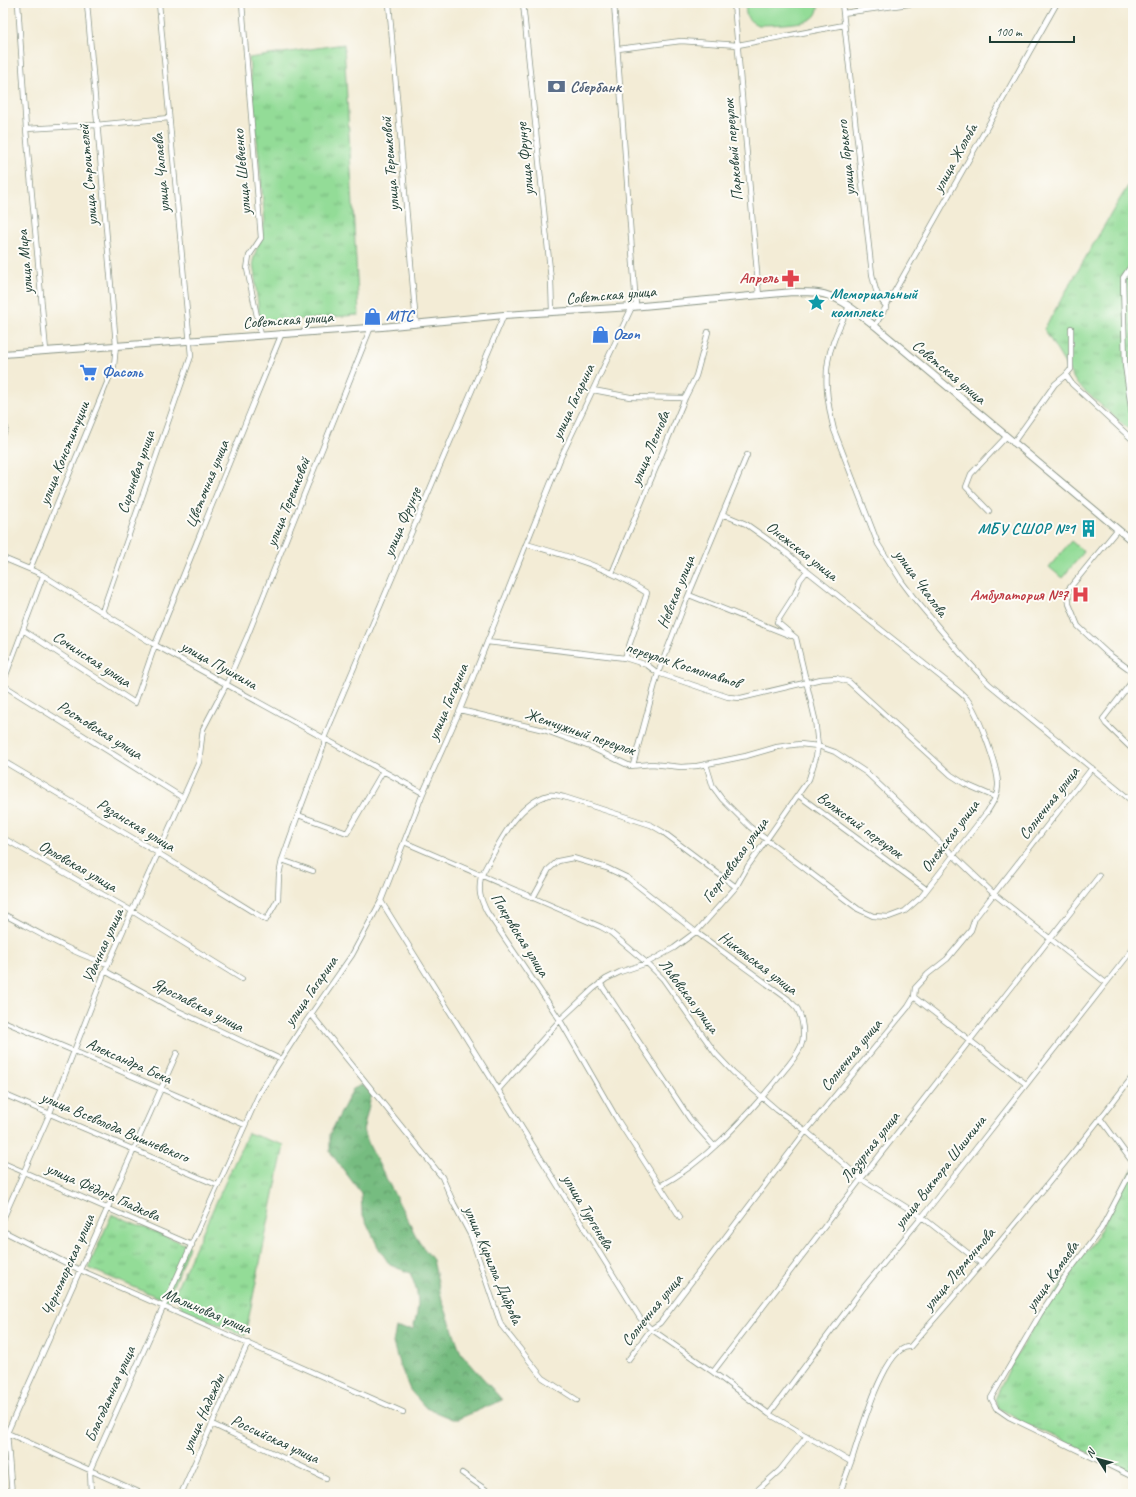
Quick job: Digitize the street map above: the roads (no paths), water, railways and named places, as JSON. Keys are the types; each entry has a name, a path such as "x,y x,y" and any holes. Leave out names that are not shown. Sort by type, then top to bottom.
{"main road":[{"name":"Советская улица","path":"3,354 260,334 416,324 504,315 634,306 793,292 820,293 849,306 875,326 1133,542"}],"street":[{"name":"улица Мира","path":"18,3 26,129 46,351"},
{"name":"улица Строителей","path":"87,3 96,125 116,345"},
{"name":"улица Чапаева","path":"159,3 190,340"},
{"name":"улица Шевченко","path":"242,3 261,238 249,256 247,269 260,334"},
{"name":"улица Терешковой","path":"389,3 416,324"},
{"name":"улица Фрунзе","path":"523,3 551,280 552,312"},
{"name":"улица Гагарина","path":"217,1185 260,1092 280,1060 352,955 381,901 423,793 460,710 561,457 634,306 614,3"},
{"name":"Парковый переулок","path":"734,3 759,296"},
{"name":"улица Горького","path":"842,3 872,274 875,290 880,300 887,307"},
{"path":"843,13 914,3"},
{"name":"улица Жолоба","path":"875,326 1057,3"},
{"path":"618,49 681,41 738,45 844,25"},
{"path":"26,129 96,125 169,118"},
{"path":"1133,263 1123,278 1125,365 1133,422"},
{"name":"улица Чкалова","path":"849,306 833,343 829,357 827,392 834,430 878,544 914,598 960,653 989,684 1133,802"},
{"name":"улица Фрунзе","path":"255,914 266,920 278,899 279,875 282,860 324,745 324,738 504,315"},
{"name":"улица Терешковой","path":"226,684 247,637 371,327"},
{"path":"1013,442 1055,384 1071,369 1071,328"},
{"name":"улица Леонова","path":"612,573 685,398 696,376 708,332"},
{"name":"Цветочная улица","path":"155,645 282,333"},
{"name":"Сиреневая улица","path":"102,612 191,356 190,340"},
{"name":"улица Конституции","path":"30,569 114,366 116,345"},
{"path":"1066,375 1072,384 1133,440"},
{"path":"593,390 630,397 685,398"},
{"path":"3,435 6,428"},
{"path":"989,511 966,486 971,474 1006,437"},
{"name":"Невская улица","path":"633,765 658,673 747,455"},
{"name":"Онежская улица","path":"706,764 713,787 722,799 750,827 858,909 873,916 889,917 905,911 920,897 987,812 995,797 998,784 992,756 976,713 967,699 807,571 787,553 746,524 722,514"},
{"path":"1117,530 1068,590 1068,600 1078,626 1107,653 1133,672"},
{"path":"526,544 580,560 612,573 647,593 625,658"},
{"name":"улица Пушкина","path":"3,558 43,576 155,645 423,793"},
{"path":"796,638 777,622 795,594 800,580 807,571"},
{"path":"3,684 43,576"},
{"path":"689,595 796,638"},
{"name":"Сочинская улица","path":"23,630 135,703 155,645"},
{"name":"Георгиевская улица","path":"498,1090 560,1020 600,983 620,972 647,963 674,948 696,932 736,886 748,866 798,796 809,779 818,746 815,719 796,638"},
{"name":"переулок Космонавтов","path":"487,642 625,658 647,665 658,673 728,697 741,698 821,679 836,678 849,682 951,775 965,784 995,797"},
{"path":"1133,680 1103,719 1106,724 1133,750"},
{"name":"Ростовская улица","path":"3,684 183,798"},
{"name":"Удачная улица","path":"3,1219 50,1113 108,964 199,762 203,728 226,684"},
{"name":"Жемчужный переулок","path":"460,710 544,730 590,747 630,766 652,764 681,766 706,764 777,747 800,744 818,746 835,752 867,772 994,894 1106,983"},
{"name":"Рязанская улица","path":"3,761 158,853 255,914"},
{"name":"Солнечная улица","path":"628,1360 651,1329 660,1323 806,1131 908,1007 914,997 915,988 928,974 947,960 971,930 975,918 1092,768"},
{"path":"298,815 347,833 382,771"},
{"name":"Покровская улица","path":"680,1217 617,1118 560,1020 487,912 480,898 479,887 481,876 517,816 534,801 550,795 564,797 651,825 663,832 736,886"},
{"name":"Волжский переулок","path":"798,796 926,889"},
{"name":"Орловская улица","path":"3,838 132,911 242,979"},
{"name":"Львовская улица","path":"404,842 601,926 610,932 647,963 663,979 716,1054 733,1072 762,1097 806,1131 861,1179 922,1217 982,1264"},
{"name":"Никольская улица","path":"534,898 549,869 558,861 573,858 607,868 628,878 696,932 788,999 798,1010 803,1030 801,1045 792,1061 762,1097 705,1155 680,1175 660,1186"},
{"path":"282,860 313,871"},
{"name":"Лазурная улица","path":"713,1372 861,1179 1099,876"},
{"name":"улица Тургенева","path":"381,901 640,1318 651,1329 713,1372 769,1414 851,1462"},
{"path":"3,914 65,947 89,958 108,964"},
{"name":"улица Виктора Шишкина","path":"769,1414 864,1287 922,1217 1133,949"},
{"name":"Ярославская улица","path":"105,971 174,1009 280,1060"},
{"path":"600,983 690,1119 714,1146"},
{"path":"914,997 1026,1084"},
{"name":"улица Кирилла Диброва","path":"311,1014 442,1177 471,1236 501,1326 543,1378 577,1400"},
{"name":"Александра Бека","path":"3,1021 245,1125"},
{"name":"Черноморская улица","path":"12,1494 5,1432 80,1270 177,1053"},
{"name":"улица Лермонтова","path":"840,1494 868,1407 880,1380 894,1357 905,1346 910,1347 982,1264 1133,1076"},
{"name":"улица Всеволода Вишневского","path":"3,1094 217,1185"},
{"path":"1100,1118 1133,1163"},
{"name":"улица Фёдора Гладкова","path":"3,1163 192,1246"},
{"name":"улица Камаева","path":"1133,1168 1101,1229 1064,1278 1040,1314 991,1398 996,1408 1009,1418 1133,1477"},
{"name":"Благодатная улица","path":"91,1494 90,1470 192,1246 217,1185"},
{"name":"Малиновая улица","path":"3,1231 80,1270 403,1412"},
{"name":"улица Надежды","path":"181,1494 248,1343"},
{"name":"Российская улица","path":"212,1424 326,1478"},
{"path":"5,1432 143,1494"},
{"path":"753,1494 780,1470 807,1436"},
{"path":"462,1473 492,1494"}],"place":[{"name":"Сбербанк","path":"557,87"},
{"name":"Апрель","path":"791,278"},
{"name":"Мемориальный комплекс","path":"817,303"},
{"name":"МТС","path":"373,316"},
{"name":"Ozon","path":"600,334"},
{"name":"Фасоль","path":"89,372"},
{"name":"МБУ СШОР №1","path":"1088,529"},
{"name":"Амбулатория №7","path":"1081,595"}]}
